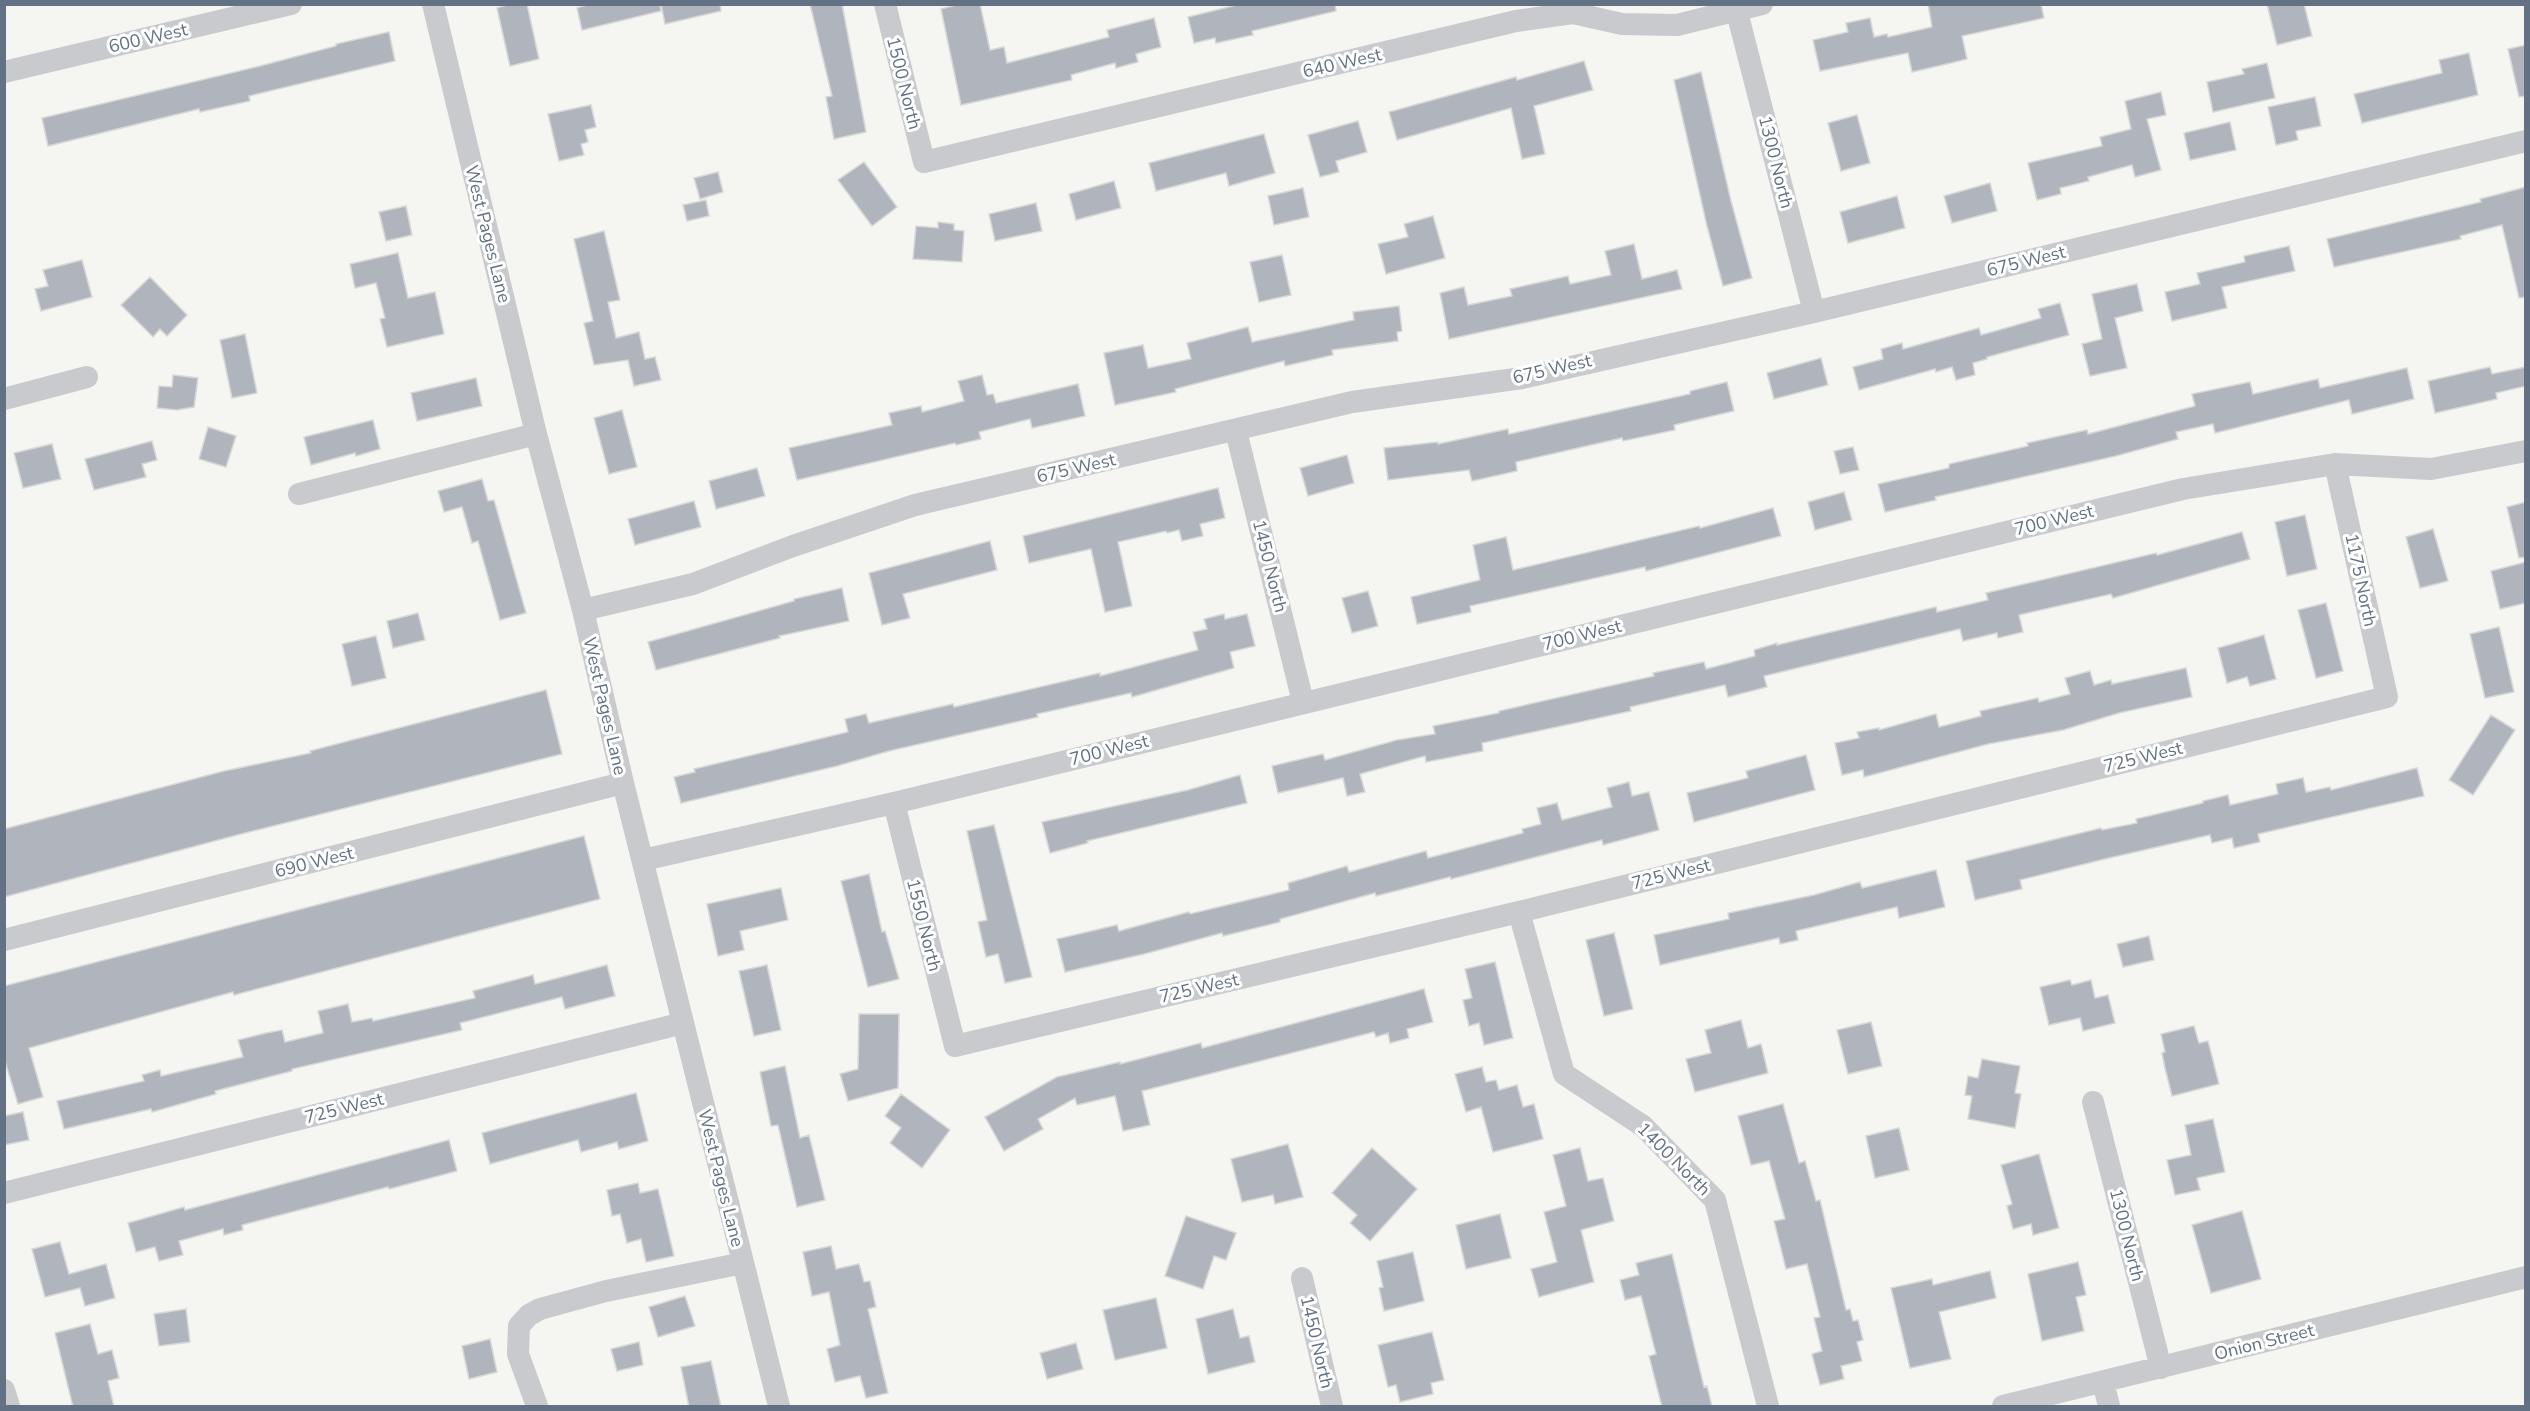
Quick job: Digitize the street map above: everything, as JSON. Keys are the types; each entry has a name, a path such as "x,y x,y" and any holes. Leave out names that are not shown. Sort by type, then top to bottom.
{"street":[{"name":"600 West","path":"4,72 291,4"},
{"name":"West Pages Lane","path":"433,4 536,434 583,610 623,783 779,1407"},
{"name":"1500 North","path":"885,4 924,162"},
{"name":"640 West","path":"924,162 1516,21 1573,13 1622,24 1677,25 1762,4"},
{"name":"1300 North","path":"1737,12 1814,312"},
{"name":"675 West","path":"583,610 693,584 793,546 915,505 1352,402 1522,378 1814,312 2526,141"},
{"path":"4,399 87,378"},
{"name":"1450 North","path":"1236,431 1304,702"},
{"path":"299,494 536,434"},
{"name":"700 West","path":"643,860 894,803 2183,489 2335,464 2430,469 2526,452"},
{"name":"1175 North","path":"2335,464 2387,697"},
{"name":"725 West","path":"955,1046 1520,912 2387,697"},
{"name":"690 West","path":"4,940 623,783"},
{"name":"1550 North","path":"894,803 955,1046"},
{"name":"1400 North","path":"1520,912 1564,1074 1643,1126 1715,1200 1768,1407"},
{"name":"725 West","path":"4,1193 683,1023"},
{"name":"1300 North","path":"2093,1102 2161,1368"},
{"path":"537,1407 518,1354 519,1326 529,1315 540,1309 606,1291 743,1263"},
{"name":"Onion Street","path":"2003,1407 2526,1277"},
{"name":"1450 North","path":"1302,1278 1332,1407"},
{"path":"2103,1382 2109,1407"},
{"path":"4,1390 9,1407"}],"building":[{"path":"511,4 527,4 539,59 510,66 497,8"},
{"path":"590,4 660,4 661,11 582,30 577,8"},
{"path":"661,4 720,4 721,11 665,24"},
{"path":"810,4 842,4 866,132 834,139 826,97 832,96"},
{"path":"960,4 980,4 990,50 1004,47 1007,63 1109,37 1107,30 1154,18 1161,47 1136,54 1138,62 1116,68 1115,63 1071,75 1072,80 961,105 941,9"},
{"path":"1241,4 1335,4 1336,11 1252,31 1253,35 1216,43 1215,38 1194,43 1188,17"},
{"path":"1928,4 2041,4 2044,18 1962,36 1967,59 1951,63 1912,72 1908,53 1820,71 1813,40 1848,32 1846,23 1870,18 1874,37 1887,34 1888,37 1932,27"},
{"path":"2267,4 2304,4 2312,36 2277,45"},
{"path":"389,32 395,61 249,96 250,101 200,112 199,109 48,146 42,118 260,66 336,46 336,44"},
{"path":"2526,45 2526,96 2519,97 2508,49"},
{"path":"2469,53 2478,95 2362,123 2354,94 2442,73 2439,60"},
{"path":"1584,61 1593,90 1534,106 1545,154 1522,159 1511,108 1397,140 1389,112"},
{"path":"2267,63 2275,98 2213,112 2207,82 2244,74 2242,69"},
{"path":"1701,72 1731,201 1752,278 1723,286 1674,80"},
{"path":"2161,92 2166,115 2147,119 2161,170 2135,177 2132,165 2088,177 2089,181 2060,188 2061,194 2037,200 2028,163 2102,146 2100,137 2131,129 2125,101"},
{"path":"2315,97 2321,126 2296,131 2298,140 2276,145 2268,107"},
{"path":"591,105 596,127 585,130 588,142 581,144 584,155 559,161 548,114"},
{"path":"1857,115 1870,163 1841,171 1828,123"},
{"path":"1358,121 1367,152 1336,161 1339,172 1320,177 1308,135"},
{"path":"2230,122 2236,150 2190,160 2184,133"},
{"path":"1264,134 1275,173 1229,186 1226,173 1156,191 1149,163"},
{"path":"864,162 897,207 872,226 838,180"},
{"path":"718,172 723,192 700,199 694,178"},
{"path":"1114,181 1121,208 1076,220 1069,194"},
{"path":"1990,183 1997,211 1952,223 1944,196"},
{"path":"2526,187 2526,297 2519,298 2502,225 2460,236 2461,239 2334,267 2327,239 2481,202 2480,199"},
{"path":"1303,188 1309,217 1274,225 1268,196"},
{"path":"1897,196 1905,228 1848,243 1840,212"},
{"path":"706,200 709,216 687,221 683,205"},
{"path":"1036,203 1042,231 995,241 989,214"},
{"path":"406,206 412,235 386,241 379,212"},
{"path":"1433,216 1445,258 1386,274 1378,244 1408,237 1404,224"},
{"path":"938,222 954,224 954,230 964,231 962,262 913,259 916,226 938,228"},
{"path":"604,231 620,300 608,302 616,338 639,332 645,359 655,357 661,380 634,386 628,360 594,365 584,323 593,321 574,239"},
{"path":"1634,244 1642,279 1677,270 1682,289 1449,339 1440,293 1464,287 1468,305 1512,296 1510,289 1568,276 1570,284 1611,275 1605,251"},
{"path":"2289,246 2295,271 2222,287 2227,308 2172,321 2165,292 2200,284 2197,273 2245,262 2244,256"},
{"path":"398,253 408,298 435,292 444,334 387,347 380,319 385,318 376,283 355,288 350,264"},
{"path":"1282,255 1291,295 1259,302 1250,262"},
{"path":"82,260 92,297 41,311 35,289 48,286 43,270"},
{"path":"150,277 187,315 167,336 160,329 153,337 121,305"},
{"path":"2137,284 2143,311 2115,318 2127,368 2090,376 2082,344 2102,339 2092,294"},
{"path":"2060,303 2069,335 1987,357 1987,359 1973,363 1975,375 1956,380 1952,367 1936,372 1935,369 1859,390 1853,367 1883,359 1881,349 1902,343 1903,349 1979,328 1981,335 2041,318 2038,309"},
{"path":"1399,306 1402,331 1397,332 1398,341 1332,350 1333,355 1285,366 1284,361 1175,389 1176,392 1115,405 1104,353 1143,345 1148,368 1191,359 1187,343 1248,327 1252,342 1354,320 1353,312"},
{"path":"245,334 257,393 232,398 220,340"},
{"path":"1821,358 1828,385 1774,399 1767,373"},
{"path":"2490,367 2492,374 2526,367 2526,386 2496,393 2497,399 2435,413 2428,381"},
{"path":"2407,368 2414,399 2352,414 2349,400 2215,433 2213,424 2176,432 2178,439 2116,456 1935,497 1936,500 1885,512 1878,484 1949,468 1949,464 2028,446 2027,443 2087,430 2088,434 2195,406 2192,394 2250,382 2253,394 2318,379 2320,388"},
{"path":"173,375 198,378 194,407 177,410 157,408 159,386 172,387"},
{"path":"982,375 987,395 993,394 996,403 1078,384 1085,416 1032,428 1030,419 979,432 981,439 797,480 789,448 892,425 889,413 921,406 922,412 964,401 958,381"},
{"path":"476,378 482,406 417,421 411,393"},
{"path":"1727,382 1734,411 1674,425 1675,430 1623,441 1622,438 1516,462 1517,471 1472,481 1469,470 1388,480 1384,448 1438,442 1438,444 1508,429 1509,434 1690,394 1690,391"},
{"path":"622,410 637,467 609,474 594,418"},
{"path":"373,420 380,449 311,465 304,437"},
{"path":"208,427 236,436 226,467 199,459"},
{"path":"152,441 157,460 142,464 146,477 94,490 85,459"},
{"path":"52,444 61,479 23,488 14,453"},
{"path":"1853,447 1859,470 1840,474 1834,451"},
{"path":"1347,455 1354,483 1308,496 1300,468"},
{"path":"757,468 765,496 716,509 709,481"},
{"path":"482,479 488,501 494,500 526,613 500,620 478,541 472,543 462,507 444,512 438,491"},
{"path":"1218,488 1225,518 1200,524 1203,536 1182,541 1179,530 1118,542 1132,606 1105,612 1091,549 1029,563 1023,536"},
{"path":"1844,492 1852,520 1815,530 1808,502"},
{"path":"694,501 701,527 635,545 628,519"},
{"path":"2526,502 2526,557 2519,558 2507,507"},
{"path":"1773,508 1781,536 1646,571 1645,567 1470,606 1471,612 1417,624 1411,597 1480,580 1473,545 1506,537 1513,570 1699,526 1700,528"},
{"path":"2305,515 2317,569 2287,576 2275,522"},
{"path":"2433,529 2448,581 2420,588 2406,537"},
{"path":"2242,532 2250,559 2113,598 2111,594 2019,615 2023,632 1998,638 1997,633 1963,641 1960,629 1764,676 1767,687 1728,697 1725,685 1630,707 1631,711 1482,743 1483,751 1426,762 1425,756 1360,774 1365,792 1347,796 1343,778 1278,793 1272,766 1323,754 1325,760 1397,740 1435,734 1433,726 1499,713 1499,711 1654,676 1653,673 1704,662 1706,669 1755,656 1754,650 1777,643 1777,645 1936,607 1937,612 1988,600 1986,593 2156,553 2157,555"},
{"path":"990,541 997,570 903,594 910,618 882,625 869,573"},
{"path":"2526,562 2526,603 2500,609 2491,571"},
{"path":"842,588 849,621 779,636 780,638 656,670 648,642 794,601 794,599"},
{"path":"1368,591 1378,626 1352,633 1342,598"},
{"path":"2326,603 2343,671 2316,678 2298,610"},
{"path":"418,613 425,640 393,648 387,621"},
{"path":"1224,614 1225,619 1247,614 1255,646 1230,652 1234,668 1132,697 1131,693 1037,714 1038,717 889,751 837,766 681,803 674,777 695,772 694,769 848,732 845,719 866,714 869,723 953,704 954,707 1100,673 1100,676 1198,650 1193,632 1207,629 1204,619"},
{"path":"2499,627 2514,692 2485,698 2470,634"},
{"path":"2264,635 2276,679 2250,686 2247,677 2227,683 2218,648"},
{"path":"376,636 386,678 352,686 342,644"},
{"path":"2186,668 2192,697 2119,713 2063,730 1988,744 1864,777 1863,770 1842,775 1835,743 1859,738 1857,732 1879,728 1879,730 1936,714 1939,727 1981,716 1980,711 2038,698 2039,702 2070,694 2065,678 2090,671 2094,685 2111,680 2112,684"},
{"path":"546,690 562,754 241,834 4,897 4,829 224,771 311,753 310,751"},
{"path":"2491,715 2515,730 2473,795 2449,780"},
{"path":"1806,755 1815,790 1694,822 1687,793 1748,778 1746,771"},
{"path":"2417,768 2424,796 2258,834 2260,842 2234,848 2232,838 2212,843 2210,835 2109,858 2020,880 2022,889 1975,900 1966,861 2101,828 2102,830 2137,823 2136,819 2228,795 2230,805 2278,794 2276,784 2303,778 2306,792 2330,787 2331,790"},
{"path":"1240,775 1247,803 1087,841 1088,843 1050,853 1042,822 1188,790"},
{"path":"1629,782 1632,796 1649,792 1659,830 1603,845 1602,840 1376,896 1375,893 1280,919 1280,922 1223,936 1222,933 1065,972 1057,939 1117,925 1119,931 1189,912 1190,914 1289,890 1288,883 1347,866 1349,872 1426,851 1428,858 1523,833 1522,829 1541,824 1537,808 1557,803 1562,820 1612,807 1607,788"},
{"path":"994,825 1032,977 1005,983 998,954 986,957 978,922 987,920 967,831"},
{"path":"584,836 600,899 234,995 233,992 29,1048 43,1097 18,1104 4,1058 4,986"},
{"path":"1936,870 1945,907 1899,918 1897,907 1796,931 1798,940 1780,944 1779,938 1660,965 1654,935 1729,919 1728,913 1814,895 1860,882 1862,888"},
{"path":"869,874 882,932 885,931 899,979 868,987 841,881"},
{"path":"781,888 788,920 740,931 744,950 718,956 707,904"},
{"path":"1614,933 1633,1009 1604,1016 1586,940"},
{"path":"2149,936 2154,960 2123,967 2117,944"},
{"path":"1495,962 1513,1038 1484,1045 1479,1023 1469,1026 1463,1000 1472,998 1465,969"},
{"path":"607,965 615,996 565,1009 562,997 460,1023 462,1030 292,1069 292,1071 215,1091 216,1094 152,1112 151,1109 64,1129 57,1101 144,1081 142,1075 160,1070 161,1076 243,1057 238,1040 282,1030 285,1042 323,1033 318,1011 348,1004 352,1022 372,1018 373,1021 475,998 473,991 533,975 535,984"},
{"path":"767,965 781,1030 754,1036 739,971"},
{"path":"2070,980 2072,985 2091,980 2095,998 2108,995 2115,1023 2083,1031 2080,1018 2049,1025 2040,987"},
{"path":"1424,989 1433,1022 1407,1029 1409,1038 1390,1043 1388,1033 1376,1037 1374,1032 1142,1091 1150,1125 1123,1131 1115,1096 1077,1105 1075,1098 1038,1119 1043,1129 1004,1151 985,1117 1057,1077 1120,1062 1120,1064 1201,1043 1202,1048"},
{"path":"859,1014 899,1014 898,1088 848,1101 840,1074 858,1069"},
{"path":"1741,1020 1748,1048 1761,1044 1768,1073 1695,1092 1686,1059 1711,1053 1705,1030"},
{"path":"1871,1022 1882,1066 1848,1074 1837,1030"},
{"path":"2194,1026 2199,1043 2208,1041 2219,1084 2172,1096 2162,1053 2165,1052 2161,1034"},
{"path":"1982,1059 2020,1066 2015,1093 2021,1094 2015,1128 1968,1119 1972,1096 1965,1095 1968,1076 1978,1078"},
{"path":"785,1066 800,1138 809,1135 825,1200 797,1207 778,1125 771,1126 760,1072"},
{"path":"1482,1067 1486,1082 1496,1080 1499,1090 1517,1085 1523,1107 1534,1104 1543,1139 1493,1152 1481,1107 1466,1112 1455,1074"},
{"path":"636,1093 648,1141 619,1149 617,1142 581,1152 578,1140 490,1164 482,1133"},
{"path":"901,1094 950,1130 922,1168 890,1143 901,1128 885,1116"},
{"path":"1783,1104 1799,1163 1805,1161 1816,1201 1820,1200 1846,1310 1850,1309 1853,1321 1858,1320 1863,1340 1857,1342 1862,1361 1841,1366 1844,1379 1820,1385 1812,1354 1822,1351 1814,1318 1820,1317 1807,1264 1786,1269 1774,1221 1785,1219 1769,1161 1751,1165 1738,1116"},
{"path":"23,1112 29,1140 4,1145 4,1116"},
{"path":"2213,1119 2225,1172 2197,1178 2200,1190 2175,1195 2167,1160 2191,1155 2185,1125"},
{"path":"1899,1128 1909,1170 1875,1178 1866,1136"},
{"path":"449,1140 457,1171 242,1225 243,1230 224,1235 223,1229 179,1241 183,1255 159,1261 155,1247 136,1252 128,1223"},
{"path":"1288,1144 1303,1197 1275,1204 1273,1195 1242,1202 1231,1159"},
{"path":"1372,1148 1417,1189 1370,1241 1350,1223 1357,1215 1332,1193"},
{"path":"1580,1148 1588,1181 1603,1178 1614,1221 1581,1230 1594,1282 1539,1297 1531,1269 1557,1262 1544,1212 1566,1206 1553,1155"},
{"path":"2039,1154 2059,1228 2033,1235 2031,1224 2013,1229 2007,1206 2012,1204 2001,1165"},
{"path":"638,1183 640,1193 658,1189 674,1256 646,1262 641,1239 627,1243 620,1214 612,1216 607,1190"},
{"path":"2242,1211 2261,1279 2211,1293 2192,1225"},
{"path":"1500,1214 1511,1258 1466,1269 1456,1225"},
{"path":"1186,1216 1236,1233 1226,1260 1214,1256 1203,1289 1165,1276"},
{"path":"60,1242 69,1274 106,1264 115,1298 85,1306 80,1288 45,1297 32,1249"},
{"path":"831,1246 836,1269 859,1264 864,1282 870,1281 876,1307 868,1309 888,1393 866,1398 860,1376 835,1382 827,1349 840,1345 829,1292 812,1296 803,1252"},
{"path":"1413,1252 1424,1301 1384,1311 1379,1288 1383,1287 1377,1261"},
{"path":"1672,1254 1704,1387 1707,1386 1712,1407 1662,1407 1649,1356 1656,1354 1641,1296 1625,1300 1620,1280 1639,1275 1636,1263"},
{"path":"2078,1262 2086,1295 2076,1297 2084,1331 2042,1341 2028,1274"},
{"path":"1990,1271 1996,1298 1939,1312 1951,1359 1910,1368 1891,1288 1932,1279 1933,1285"},
{"path":"685,1296 695,1326 658,1337 649,1307"},
{"path":"1156,1298 1167,1348 1115,1360 1103,1310"},
{"path":"186,1309 190,1342 159,1346 154,1314"},
{"path":"1233,1309 1240,1338 1249,1336 1255,1362 1208,1374 1196,1319"},
{"path":"90,1324 98,1354 112,1350 119,1378 108,1381 114,1407 73,1407 55,1333"},
{"path":"1432,1332 1444,1380 1431,1383 1433,1394 1400,1402 1396,1385 1388,1387 1378,1345"},
{"path":"490,1339 497,1372 469,1379 462,1346"},
{"path":"639,1342 643,1365 617,1371 611,1349"},
{"path":"1076,1343 1083,1369 1047,1379 1040,1353"},
{"path":"711,1361 721,1407 689,1407 681,1367"}]}
